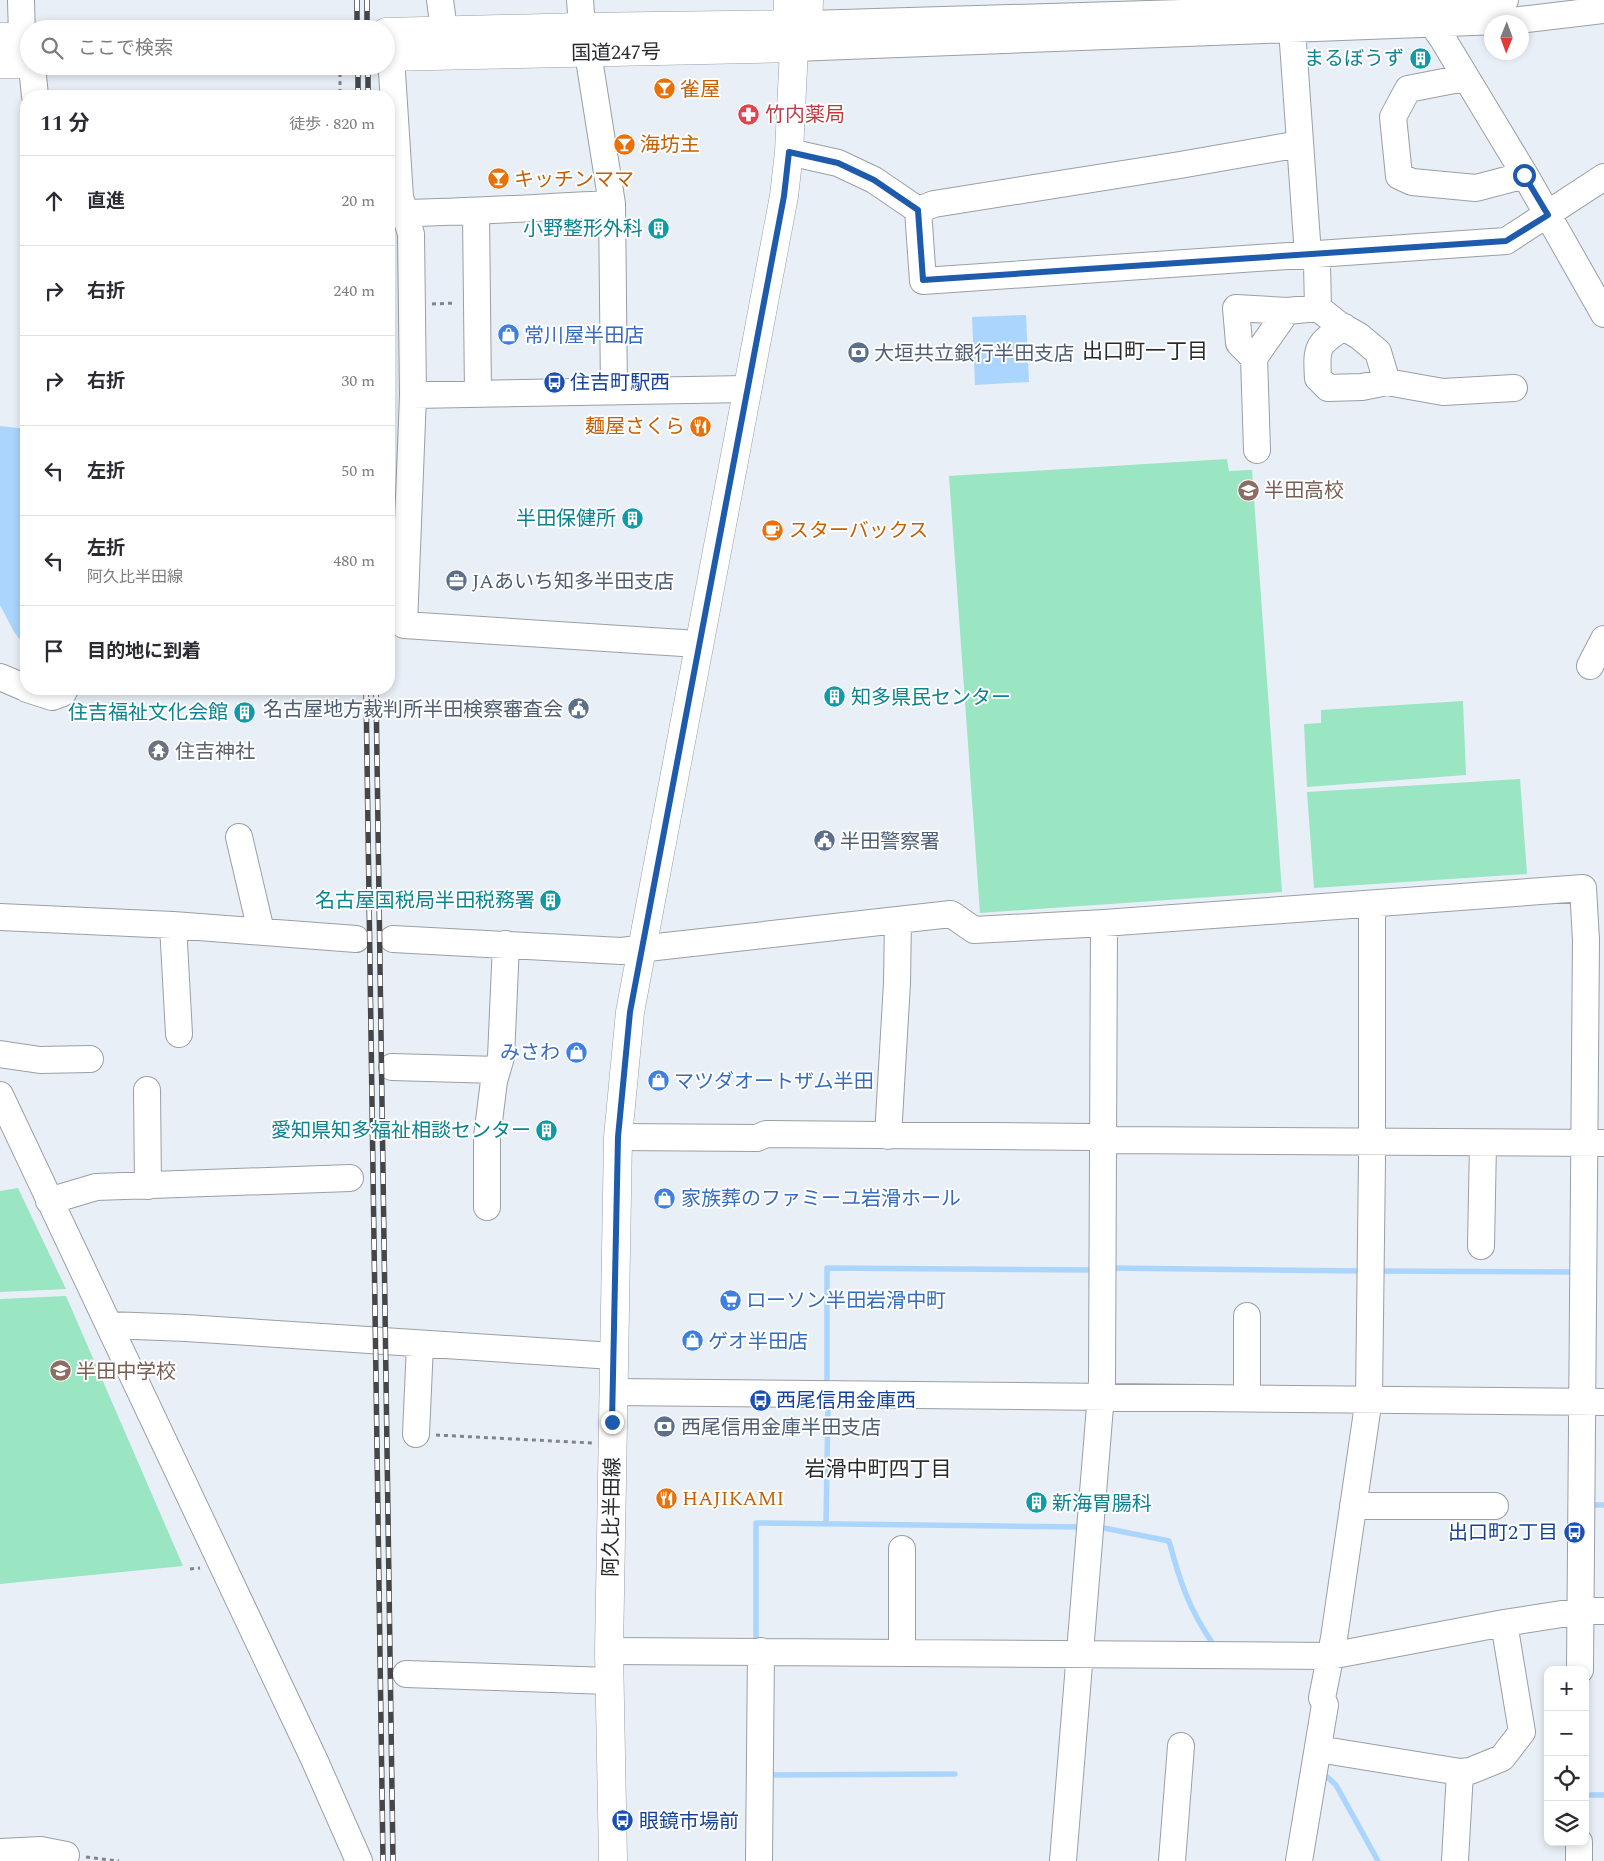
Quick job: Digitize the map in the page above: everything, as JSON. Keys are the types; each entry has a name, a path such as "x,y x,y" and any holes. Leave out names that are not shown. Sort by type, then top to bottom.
{"main road":[{"name":"国道247号","path":"395,47 444,30 581,13 797,19"},
{"name":"国道247号","path":"395,49 588,53 797,19"},
{"name":"阿久比半田線","path":"612,1861 609,1651 618,1137 630,1012 746,389 784,196 789,152 797,19"},
{"path":"0,64 20,64"}],"street":[{"path":"21,0 21,20"},
{"path":"440,0 444,30"},
{"path":"797,19 1292,29 1505,0"},
{"path":"1423,10 1601,300"},
{"path":"797,19 1423,10 1520,20 1604,10"},
{"path":"1292,29 1308,255 1317,264 1318,308"},
{"path":"588,53 612,204 614,392"},
{"path":"33,75 34,90"},
{"path":"390,75 391,90"},
{"path":"1464,78 1408,89 1393,117 1399,176 1412,182 1476,188 1524,175"},
{"path":"395,135 400,197 411,234 413,395 404,624 698,644"},
{"path":"918,210 934,204 1300,144"},
{"path":"789,152 838,163 874,180 918,210"},
{"path":"918,210 923,280 1506,241 1604,177"},
{"path":"404,212 476,212 500,208 612,204"},
{"path":"476,212 478,394"},
{"path":"1254,358 1239,343 1236,308 1288,311 1318,308 1360,336 1378,352 1387,382"},
{"path":"1257,450 1254,358 1288,311"},
{"path":"1344,327 1325,339 1316,354 1318,378 1328,388 1362,387 1387,382 1443,392 1514,388"},
{"path":"413,395 746,389"},
{"path":"1590,666 1604,639"},
{"path":"0,677 20,686"},
{"path":"240,837 261,931"},
{"path":"394,940 620,951 950,914 974,930 1104,924 1583,888 1595,940 1594,1402 1592,1611 1581,1666"},
{"path":"1299,1861 1325,1705 1322,1698 1353,1506 1368,1398 1372,904"},
{"path":"0,917 261,931 356,939"},
{"path":"888,1136 897,983 898,920"},
{"path":"1063,1861 1100,1396 1104,1139 1104,924"},
{"path":"173,926 179,1034"},
{"path":"487,1206 487,1137 497,1070 501,1057 506,944"},
{"path":"0,1054 40,1060 90,1059"},
{"path":"392,1067 497,1070"},
{"path":"147,1090 148,1186"},
{"path":"0,1095 49,1201 110,1325 359,1861"},
{"path":"618,1137 757,1138 766,1134 1594,1143"},
{"path":"1481,1246 1483,1143"},
{"path":"49,1201 96,1188 350,1178"},
{"path":"1246,1397 1247,1316"},
{"path":"110,1325 186,1328 420,1345 614,1356"},
{"path":"416,1434 420,1345"},
{"path":"613,1392 1368,1398 1594,1402"},
{"path":"1353,1506 1495,1506"},
{"path":"902,1549 902,1652"},
{"path":"609,1651 1330,1656 1504,1624 1592,1611"},
{"path":"1318,1749 1460,1772 1470,1771 1502,1758 1522,1732 1504,1624"},
{"path":"759,1861 761,1651"},
{"path":"406,1674 609,1680"},
{"path":"1172,1861 1181,1746"},
{"path":"1455,1861 1460,1772"},
{"path":"1579,1846 1579,1861"},
{"path":"0,1852 41,1850 66,1855"}],"path":[{"path":"340,75 340,90"},
{"path":"426,304 462,303"},
{"path":"416,1434 593,1443"},
{"path":"66,1855 119,1861"}],"green space":[{"path":"1227,459 1229,471 1252,470 1282,892 980,913 949,476"},
{"path":"1463,701 1466,775 1307,787 1304,724 1321,723 1321,710"},
{"path":"1520,779 1527,874 1314,888 1307,792"},
{"path":"18,1188 66,1289 0,1292 0,1191"},
{"path":"66,1296 183,1566 0,1584 0,1299"}],"water":[{"path":"1026,315 1029,382 975,385 972,317"},
{"path":"0,426 19,428 20,640 0,605"}],"waterway":[{"path":"827,1384 827,1268 1093,1270"},
{"path":"1112,1268 1364,1271"},
{"path":"1378,1271 1573,1272 1573,1277"},
{"path":"826,1524 828,1406"},
{"path":"1593,1505 1604,1505"},
{"path":"756,1642 756,1523 1081,1527 1081,1525"},
{"path":"1099,1527 1169,1541 1186,1595 1213,1644"},
{"path":"1325,1771 1325,1775 1336,1785 1378,1861"},
{"path":"769,1775 955,1774"},
{"path":"1591,1795 1604,1795"}],"railway":[{"path":"357,0 357,20"},
{"path":"367,0 367,20"},
{"path":"358,75 358,90"},
{"path":"368,75 368,90"},
{"path":"366,695 383,1861"},
{"path":"376,695 393,1861"}],"place":[{"name":"まるぼうず","path":"1420,58"},
{"name":"雀屋","path":"664,89"},
{"name":"竹内薬局","path":"749,114"},
{"name":"海坊主","path":"624,144"},
{"name":"キッチンママ","path":"498,179"},
{"name":"小野整形外科","path":"659,228"},
{"name":"常川屋半田店","path":"508,335"},
{"name":"大垣共立銀行半田支店","path":"858,353"},
{"name":"住吉町駅西","path":"554,382"},
{"name":"麺屋さくら","path":"701,426"},
{"name":"半田高校","path":"1248,490"},
{"name":"半田保健所","path":"632,518"},
{"name":"スターバックス","path":"773,530"},
{"name":"JAあいち知多半田支店","path":"456,581"},
{"name":"知多県民センター","path":"835,697"},
{"name":"名古屋地方裁判所半田検察審査会","path":"579,709"},
{"name":"住吉福祉文化会館","path":"244,712"},
{"name":"住吉神社","path":"159,751"},
{"name":"半田警察署","path":"824,841"},
{"name":"名古屋国税局半田税務署","path":"551,900"},
{"name":"みさわ","path":"576,1052"},
{"name":"マツダオートザム半田","path":"658,1081"},
{"name":"愛知県知多福祉相談センター","path":"547,1130"},
{"name":"家族葬のファミーユ岩滑ホール","path":"665,1198"},
{"name":"ローソン半田岩滑中町","path":"730,1300"},
{"name":"ゲオ半田店","path":"692,1341"},
{"name":"半田中学校","path":"60,1371"},
{"name":"西尾信用金庫西","path":"760,1400"},
{"name":"西尾信用金庫半田支店","path":"665,1427"},
{"name":"HAJIKAMI","path":"666,1498"},
{"name":"新海胃腸科","path":"1036,1503"},
{"name":"出口町2丁目","path":"1574,1532"},
{"name":"眼鏡市場前","path":"623,1821"}],"district":[{"name":"出口町一丁目","path":"1145,351"},
{"name":"岩滑中町四丁目","path":"878,1469"}],"route":[{"path":"612,1422 618,1137 630,1012 746,389 784,196 789,152 838,163 874,180 918,210 923,280 1506,241 1548,215 1524,175"}]}
